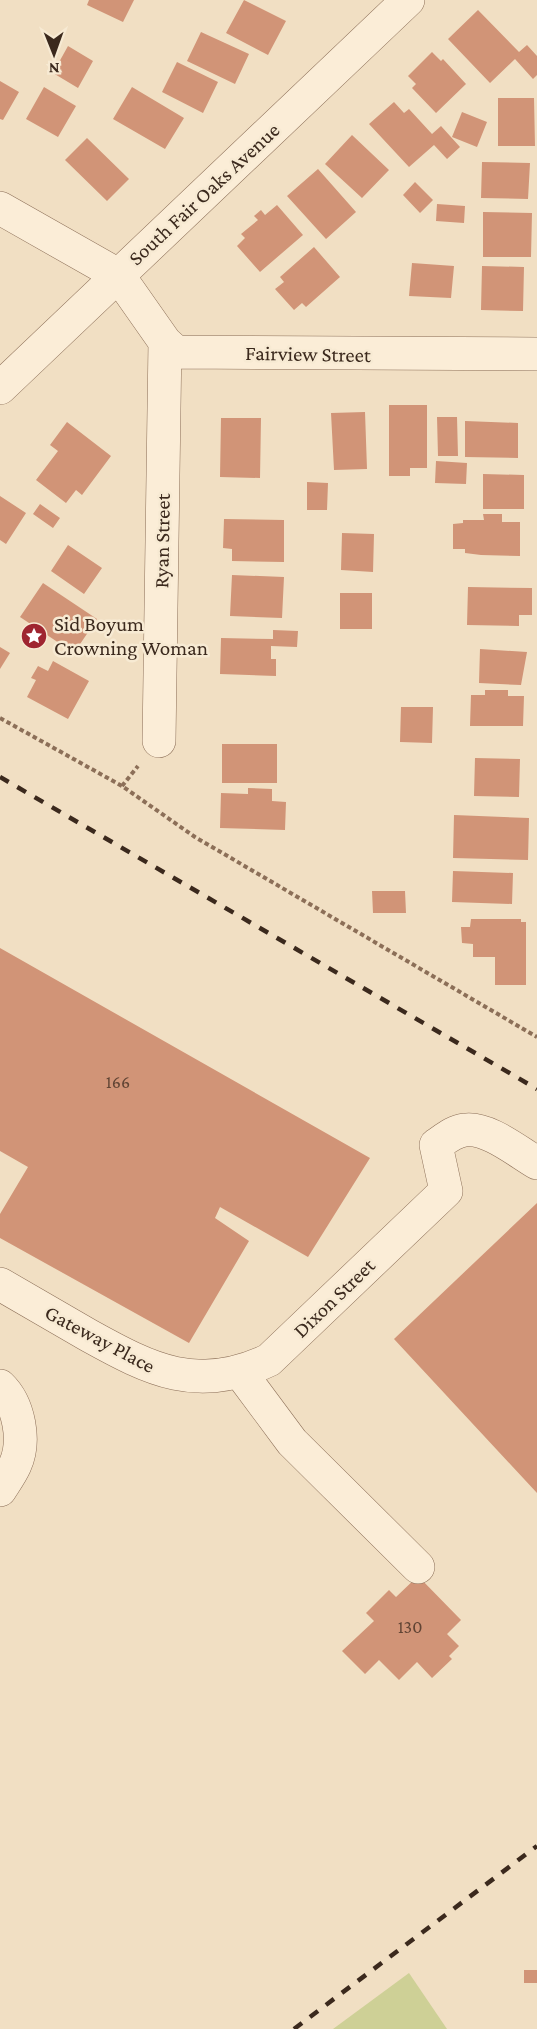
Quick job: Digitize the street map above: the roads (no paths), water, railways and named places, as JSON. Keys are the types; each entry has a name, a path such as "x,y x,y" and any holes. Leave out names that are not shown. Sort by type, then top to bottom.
{"street":[{"name":"South Fair Oaks Avenue","path":"0,388 408,0"},
{"path":"0,208 118,275 165,342"},
{"name":"Fairview Street","path":"165,342 176,352 195,353 537,354"},
{"name":"Ryan Street","path":"159,741 165,342"},
{"name":"Dixon Street","path":"206,1378 240,1372 269,1360 446,1191 436,1145 456,1132 467,1130 486,1134 537,1163"},
{"name":"Gateway Place","path":"0,1284 137,1363 172,1374 206,1378"},
{"path":"240,1372 292,1442 418,1567"},
{"path":"0,1386 10,1395 21,1430 16,1464 0,1490"}],"railway":[{"path":"0,777 537,1089"},
{"path":"294,2029 537,1846"}],"place":[{"name":"Sid Boyum Crowning Woman","path":"34,636"}]}
